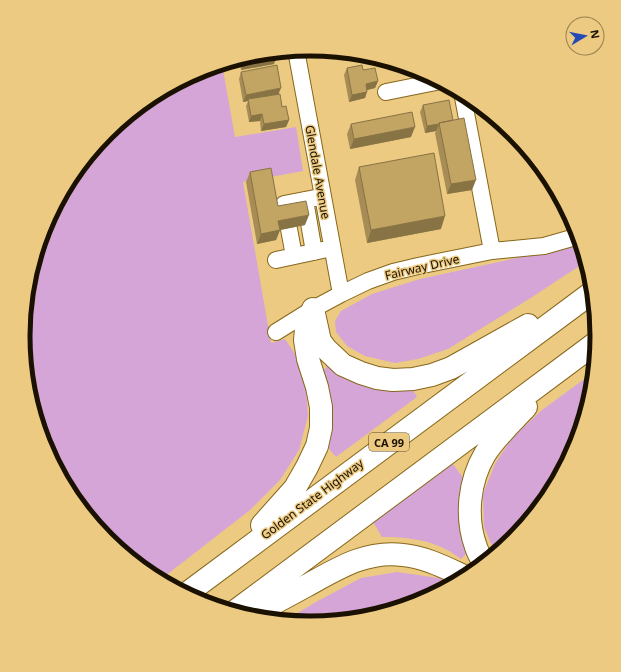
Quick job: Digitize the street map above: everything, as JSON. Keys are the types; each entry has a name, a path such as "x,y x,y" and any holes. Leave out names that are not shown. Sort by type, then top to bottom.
{"highway":[{"path":"310,311 320,340 326,349 343,365 377,378 393,380 413,379 432,375 451,368 588,293"},
{"name":"Golden State Highway","path":"191,590 588,294"},
{"path":"228,562 295,488 317,446 321,407 317,387 308,359 306,340 310,311"},
{"path":"240,607 590,347"},
{"path":"482,559 471,528 469,508 477,471 485,454 496,440 562,368"},
{"path":"260,612 342,566 361,558 382,554 403,554 423,559 459,574"}],"street":[{"name":"Glendale Avenue","path":"297,56 341,294"},
{"path":"386,92 432,83"},
{"path":"464,102 492,251"},
{"path":"295,214 323,197"},
{"path":"295,214 304,254"},
{"path":"295,214 304,254"},
{"name":"Fairway Drive","path":"276,332 341,294 368,281 392,272 492,251 544,246 573,238"},
{"path":"276,260 332,248"}],"shaded area":[{"path":"223,69 235,137 296,127 303,171 243,182 271,343 285,339 297,357 306,386 308,416 299,450 280,480 250,510 165,576 140,559 112,534 77,492 51,443 35,391 32,373 30,336 32,299 35,281 51,229 77,180 112,138 140,113 186,84"},
{"path":"575,244 581,265 448,349 418,359 395,363 365,356 347,346 336,332 335,321 341,311 372,294 420,279 535,254"},
{"path":"329,364 409,384 417,397 336,457 325,444 323,371"},
{"path":"588,376 586,391 576,426 562,460 544,492 533,507 509,534 493,548 484,527 483,494 495,464 512,438 542,410"},
{"path":"453,464 464,479 461,530 466,554 461,559 451,552 432,543 399,537 382,537 373,522"},
{"path":"397,572 439,578 446,582 401,602 365,611 329,616 292,616 361,578"}],"building":[{"path":"277,65 281,88 246,95 241,72"},
{"path":"362,65 363,70 375,68 378,81 366,84 367,92 352,95 347,68"},
{"path":"280,94 282,107 286,106 289,120 264,124 262,114 251,116 248,99"},
{"path":"449,100 453,120 427,126 423,105"},
{"path":"412,112 415,127 354,139 351,124"},
{"path":"464,118 476,180 451,184 439,123"},
{"path":"434,153 445,216 371,230 359,167"},
{"path":"271,168 278,206 306,201 309,215 278,221 280,230 261,234 250,172"}]}
